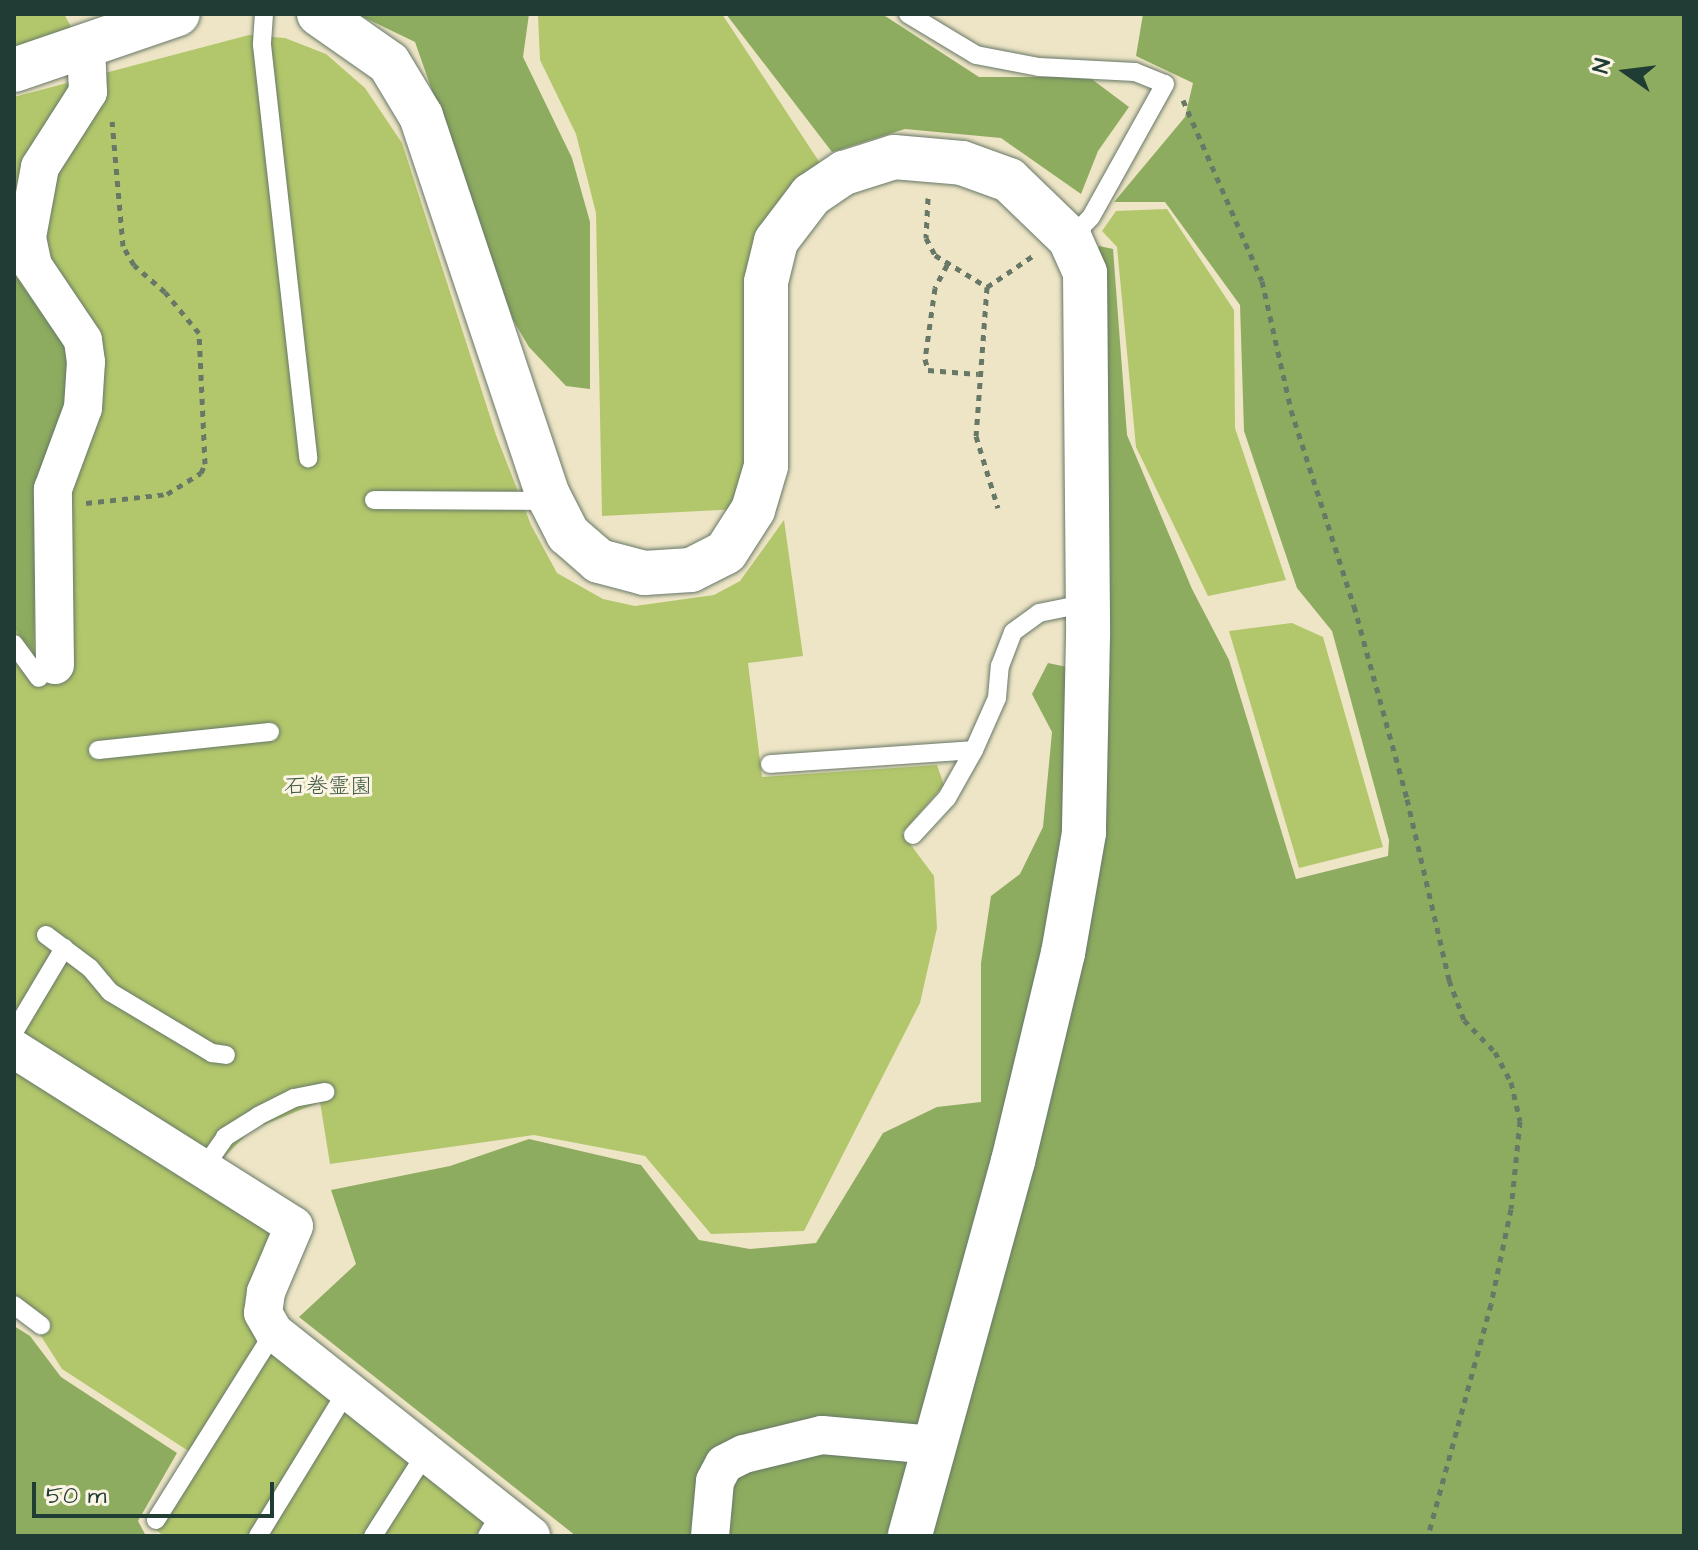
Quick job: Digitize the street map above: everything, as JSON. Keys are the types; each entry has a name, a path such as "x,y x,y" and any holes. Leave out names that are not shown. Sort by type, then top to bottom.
{"street":[{"path":"14,70 87,64 178,14"},
{"path":"319,14 389,63 421,116 551,501 568,534 599,561 644,573 691,570 726,552 753,510 766,466 766,282 776,241 811,195 844,173 894,157 962,163 1009,180 1053,246 1085,273 1088,603 1084,833 1063,953 1013,1161 910,1536"},
{"path":"47,672 55,507 53,489 83,408 86,362 83,340 71,318 33,266 27,237 26,176 88,92 87,64"},
{"path":"14,1049 294,1226 266,1292 263,1313 274,1332 426,1453 494,1524 531,1536"},
{"path":"710,1536 715,1481 724,1464 744,1454 822,1435 934,1445"}],"lane":[{"path":"264,14 262,45 308,458"},
{"path":"908,14 976,55 1039,67 1135,72 1165,84 1091,217 1053,246"},
{"path":"374,500 551,501"},
{"path":"913,835 947,798 974,750 997,698 1000,666 1013,632 1039,613 1088,603"},
{"path":"14,644 47,672"},
{"path":"98,750 270,732"},
{"path":"770,764 974,750"},
{"path":"46,935 110,992 212,1053 226,1055"},
{"path":"14,1032 64,948"},
{"path":"203,1169 225,1137 258,1116 294,1098 325,1092"},
{"path":"14,1305 41,1325"},
{"path":"156,1520 274,1332"},
{"path":"258,1536 347,1391"},
{"path":"373,1536 426,1453"}],"path":[{"path":"55,507 167,494 201,473 205,464 199,333 165,292 134,265 123,246 112,111 87,64"},
{"path":"1165,84 1190,105 1262,281 1291,410 1354,606 1407,799 1449,980 1464,1020 1495,1052 1511,1082 1520,1121 1511,1209 1491,1304 1428,1536"},
{"path":"929,192 926,238 947,265 987,287"},
{"path":"987,287 1053,246"},
{"path":"947,265 935,288 925,359 928,370 978,374"},
{"path":"987,287 978,374 976,436 998,508"}],"green space":[{"path":"14,14 64,14 75,34 14,53"},
{"path":"357,14 529,14 523,57 572,158 590,222 590,389 566,386 529,347 513,320 415,42"},
{"path":"722,14 820,163 785,199 740,509 602,516 596,213 576,134 540,60 538,16"},
{"path":"726,14 882,14 979,77 1089,77 1129,107 1098,151 1081,194 1001,138 905,129 832,152"},
{"path":"1143,14 1684,14 1684,1536 576,1536 299,1317 356,1264 331,1190 450,1166 529,1139 641,1165 699,1240 750,1249 816,1243 883,1133 937,1107 981,1102 981,963 991,896 1020,874 1043,827 1052,732 1032,694 1048,663 1110,676 1101,584 1094,258 1099,246 1113,249 1127,435 1192,589 1229,660 1296,879 1388,856 1389,840 1332,631 1297,588 1244,431 1240,305 1165,202 1114,202 1185,117 1193,83 1136,56"},
{"name":"石巻霊園","path":"249,35 285,38 326,54 365,88 402,143 496,435 531,525 557,573 603,599 635,606 714,595 740,581 784,520 803,656 748,663 762,777 937,765 944,785 902,833 934,876 937,928 920,1003 804,1231 711,1234 645,1156 534,1135 330,1164 320,1102 251,1130 216,1165 309,1223 278,1293 279,1321 549,1536 164,1536 148,1524 190,1452 62,1369 39,1333 14,1316 14,97"},
{"path":"1167,209 1234,310 1235,428 1286,580 1208,596 1136,447 1117,247 1102,231 1116,211"},
{"path":"14,274 69,353 64,404 38,478 33,651 14,628"},
{"path":"1292,623 1323,637 1383,847 1299,868 1229,631"},
{"path":"14,1326 30,1336 61,1377 177,1453 138,1521 146,1536 14,1536"}]}
